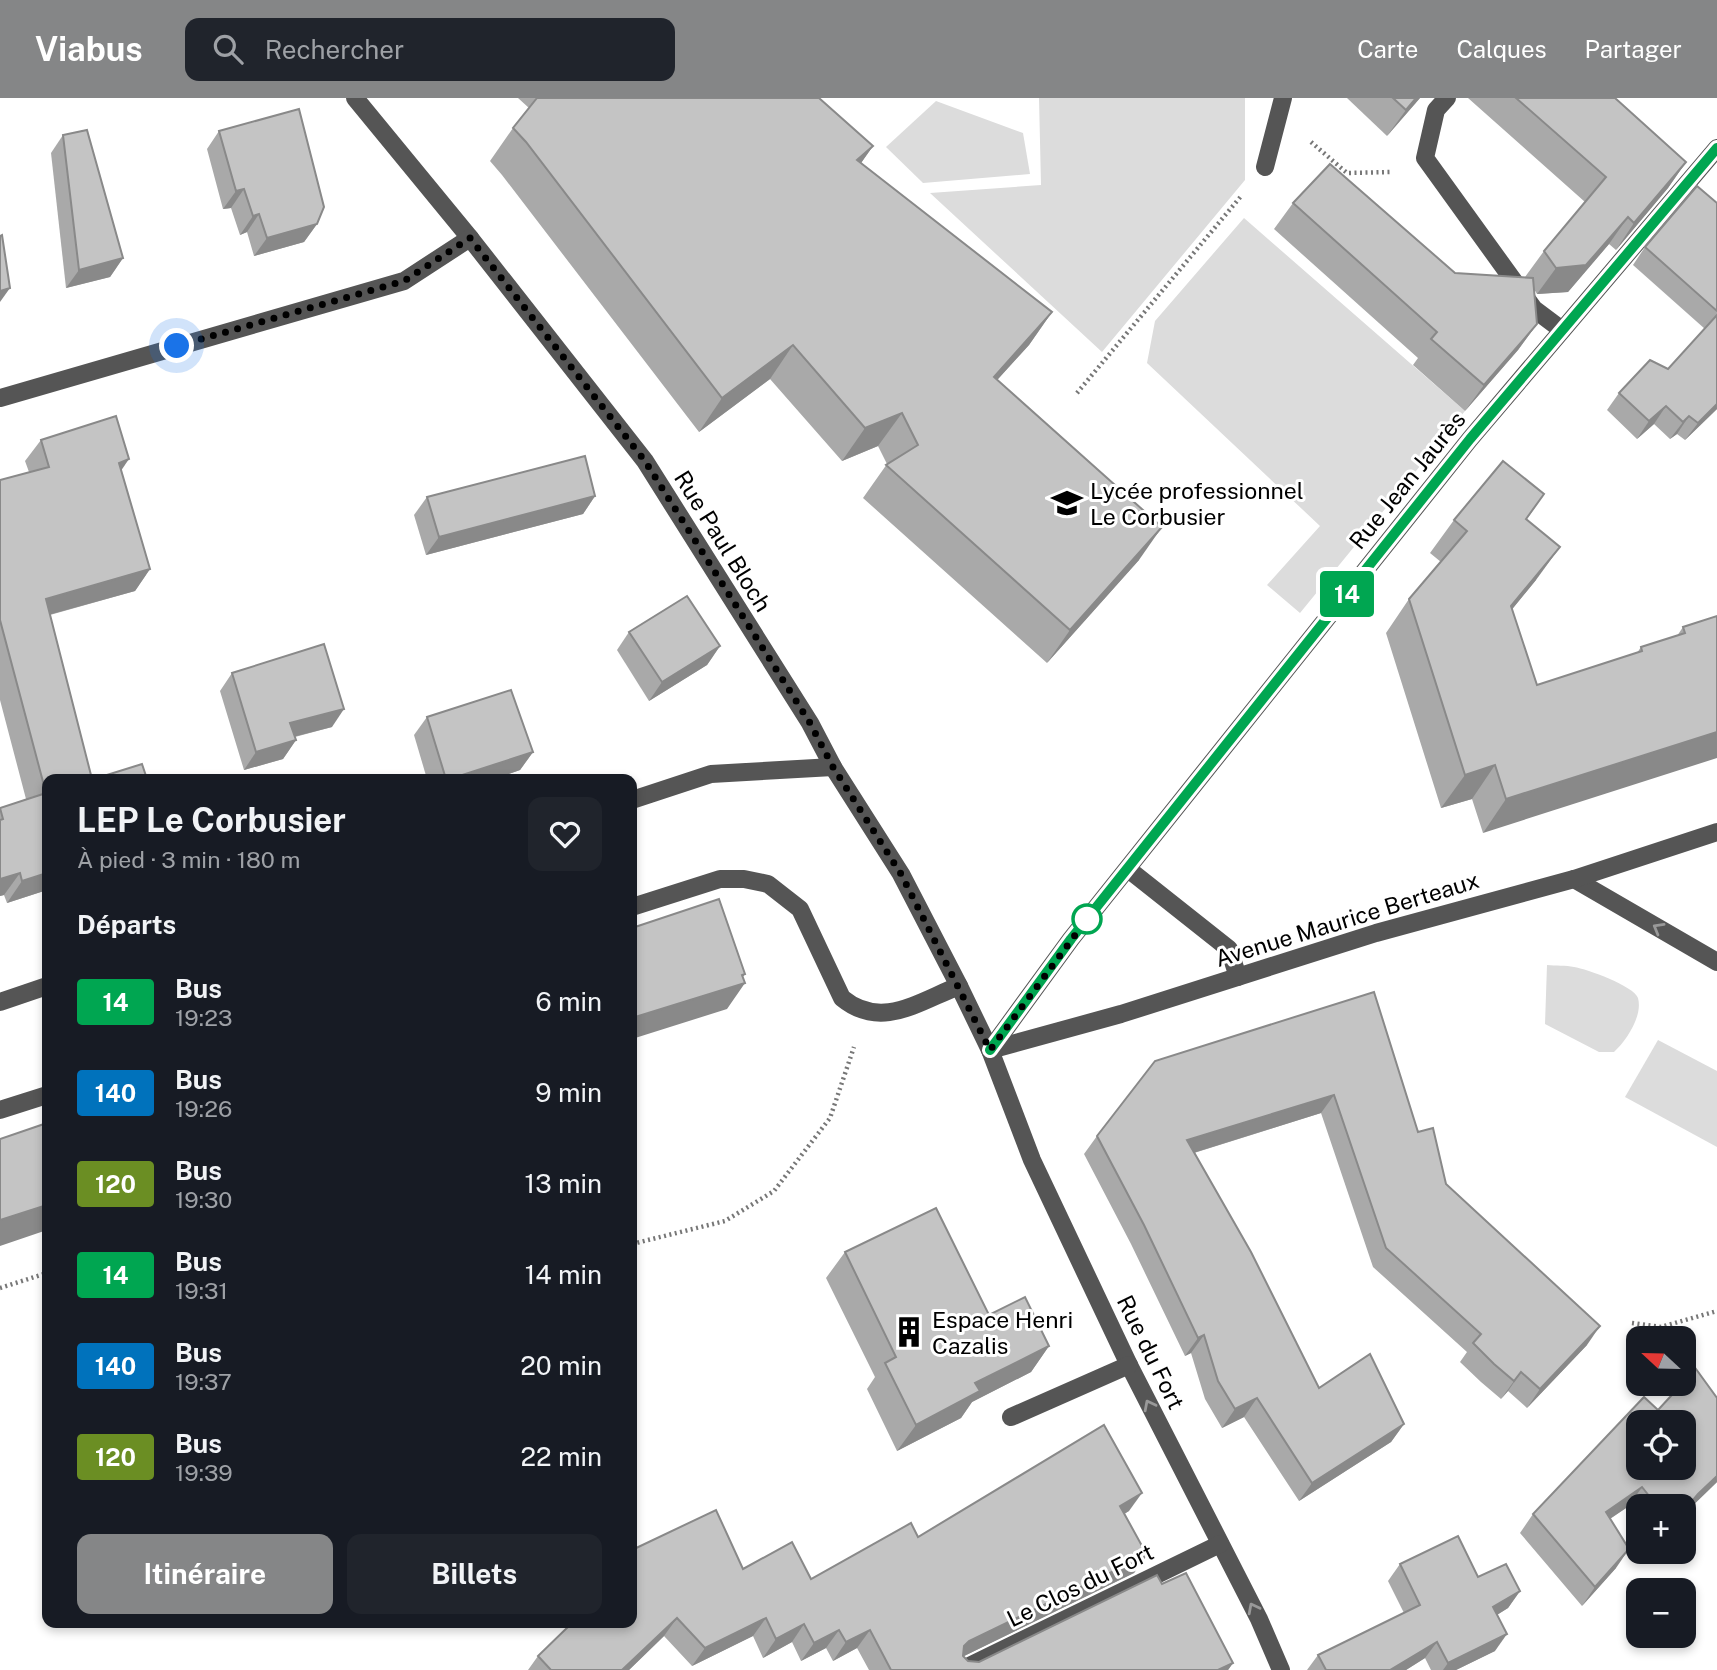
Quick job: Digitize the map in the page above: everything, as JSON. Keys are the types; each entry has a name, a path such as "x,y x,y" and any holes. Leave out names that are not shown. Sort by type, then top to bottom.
{"street":[{"name":"Rue Paul Bloch","path":"355,98 470,238 645,461 810,723 833,767 901,874 990,1050"},
{"path":"1265,167 1283,98"},
{"path":"1447,98 1436,110 1425,158 1534,309 1562,330"},
{"name":"Rue Jean Jaurès","path":"990,1050 1071,939 1470,439 1717,148"},
{"path":"0,398 404,281 470,238"},
{"path":"637,798 711,774 833,767"},
{"name":"Avenue Maurice Berteaux","path":"990,1050 1121,1014 1376,933 1574,879 1717,832"},
{"path":"1128,869 1229,949 1238,977"},
{"path":"637,905 720,879 744,879 768,884 800,909 842,998 853,1007 866,1012 889,1014 959,986"},
{"path":"1574,879 1717,962"},
{"path":"0,1002 42,988"},
{"name":"Rue du Fort","path":"990,1050 1032,1160 1129,1365 1259,1619 1281,1670"},
{"path":"0,1110 42,1097"},
{"path":"1011,1417 1129,1365"},
{"name":"Le Clos du Fort","path":"961,1670 1220,1544"}],"path":[{"path":"1307,138 1347,173"},
{"path":"1077,393 1265,167"},
{"path":"637,1243 725,1222 774,1191 830,1118 866,1012"},
{"path":"0,1288 42,1275"},
{"path":"1632,1323 1661,1327 1717,1311"}],"shaded area":[{"path":"1039,98 1245,98 1245,180 1102,352 930,193 1041,185"},
{"path":"936,101 1023,133 1030,174 923,183 886,147"},
{"path":"1244,218 1465,411 1300,613 1267,585 1320,526 1147,363 1155,321"},
{"path":"1547,965 1571,966 1589,971 1619,983 1635,993 1639,1005 1636,1020 1614,1052 1599,1052 1545,1024"},
{"path":"1658,1040 1717,1071 1717,1147 1625,1097"}],"building":[{"path":"537,98 819,98 873,146 857,160 1052,312 994,377 1162,527 1070,630 886,465 918,445 902,413 865,428 793,345 722,398 513,128"},
{"path":"1393,98 1416,98 1406,110"},
{"path":"1516,98 1615,98 1686,162 1634,223 1628,217 1586,265 1556,268 1544,251 1606,177"},
{"path":"299,109 324,207 317,224 267,238 259,214 253,216 244,189 236,191 219,131"},
{"path":"87,130 123,258 79,270 63,135"},
{"path":"1330,164 1455,273 1533,278 1537,324 1484,385 1431,339 1437,332 1293,203"},
{"path":"1697,186 1717,203 1717,311 1645,247"},
{"path":"2,235 10,288 0,291 0,236"},
{"path":"1717,315 1717,404 1698,423 1689,416 1683,422 1666,406 1649,421 1619,393 1650,360 1668,369"},
{"path":"116,416 129,459 119,463 150,569 46,599 91,774 42,774 42,778 0,620 0,480 49,467 41,440"},
{"path":"585,456 595,496 439,537 427,497"},
{"path":"1503,461 1544,494 1526,519 1560,547 1511,606 1537,685 1642,651 1641,647 1685,633 1683,627 1717,616 1717,732 1506,799 1495,765 1465,775 1409,599 1467,531 1454,520"},
{"path":"687,596 720,646 662,682 629,632"},
{"path":"324,644 344,709 290,723 296,740 256,752 232,673"},
{"path":"511,690 533,752 465,774 444,774 427,717"},
{"path":"142,764 145,774 110,774"},
{"path":"42,794 42,875 22,881 20,873 0,879 0,820 3,819 0,808"},
{"path":"719,899 745,974 742,975 745,983 637,1016 637,926"},
{"path":"1374,992 1418,1132 1433,1128 1446,1184 1600,1326 1540,1389 1521,1372 1514,1381 1494,1364 1473,1343 1481,1334 1386,1248 1334,1095 1187,1140 1251,1252 1319,1388 1370,1354 1404,1424 1312,1483 1257,1398 1235,1409 1218,1381 1204,1335 1198,1338 1144,1225 1097,1136 1155,1061"},
{"path":"42,1125 42,1207 0,1220 0,1139"},
{"name":"Espace Henri Cazalis","path":"936,1208 989,1315 1025,1297 1049,1346 975,1383 980,1391 916,1425 885,1363 896,1357 845,1252"},
{"path":"1696,1369 1717,1398 1717,1476 1696,1496 1696,1494 1648,1494 1642,1487 1632,1494 1626,1494 1626,1498 1606,1512 1626,1544 1626,1552 1595,1587 1533,1514 1626,1416 1626,1480 1696,1480 1696,1410 1658,1410 1671,1396 1696,1396"},
{"path":"1644,1397 1658,1410 1632,1410"},
{"path":"1104,1425 1142,1493 1120,1506 1147,1555 969,1641 964,1646 963,1656 968,1661 979,1662 1157,1575 1162,1584 1186,1573 1233,1663 1218,1670 891,1670 870,1630 846,1642 839,1630 814,1643 804,1624 776,1639 766,1618 705,1648 677,1618 622,1670 551,1670 538,1656 567,1628 637,1628 637,1548 716,1510 743,1569 792,1542 811,1579 911,1523 918,1537"},
{"path":"1458,1536 1478,1577 1506,1564 1520,1591 1493,1607 1507,1634 1448,1663 1437,1642 1390,1670 1326,1670 1318,1655 1420,1605 1400,1564"}],"bus line":[{"name":"14","path":"990,1050 1071,939 1470,439 1717,148"}],"place":[{"name":"Lycée professionnel Le Corbusier","path":"1067,503"},
{"name":"Espace Henri Cazalis","path":"909,1332"}],"route":[{"path":"177,346 404,281 470,238 645,461 810,723 833,767 901,874 990,1050 1087,919"}]}
